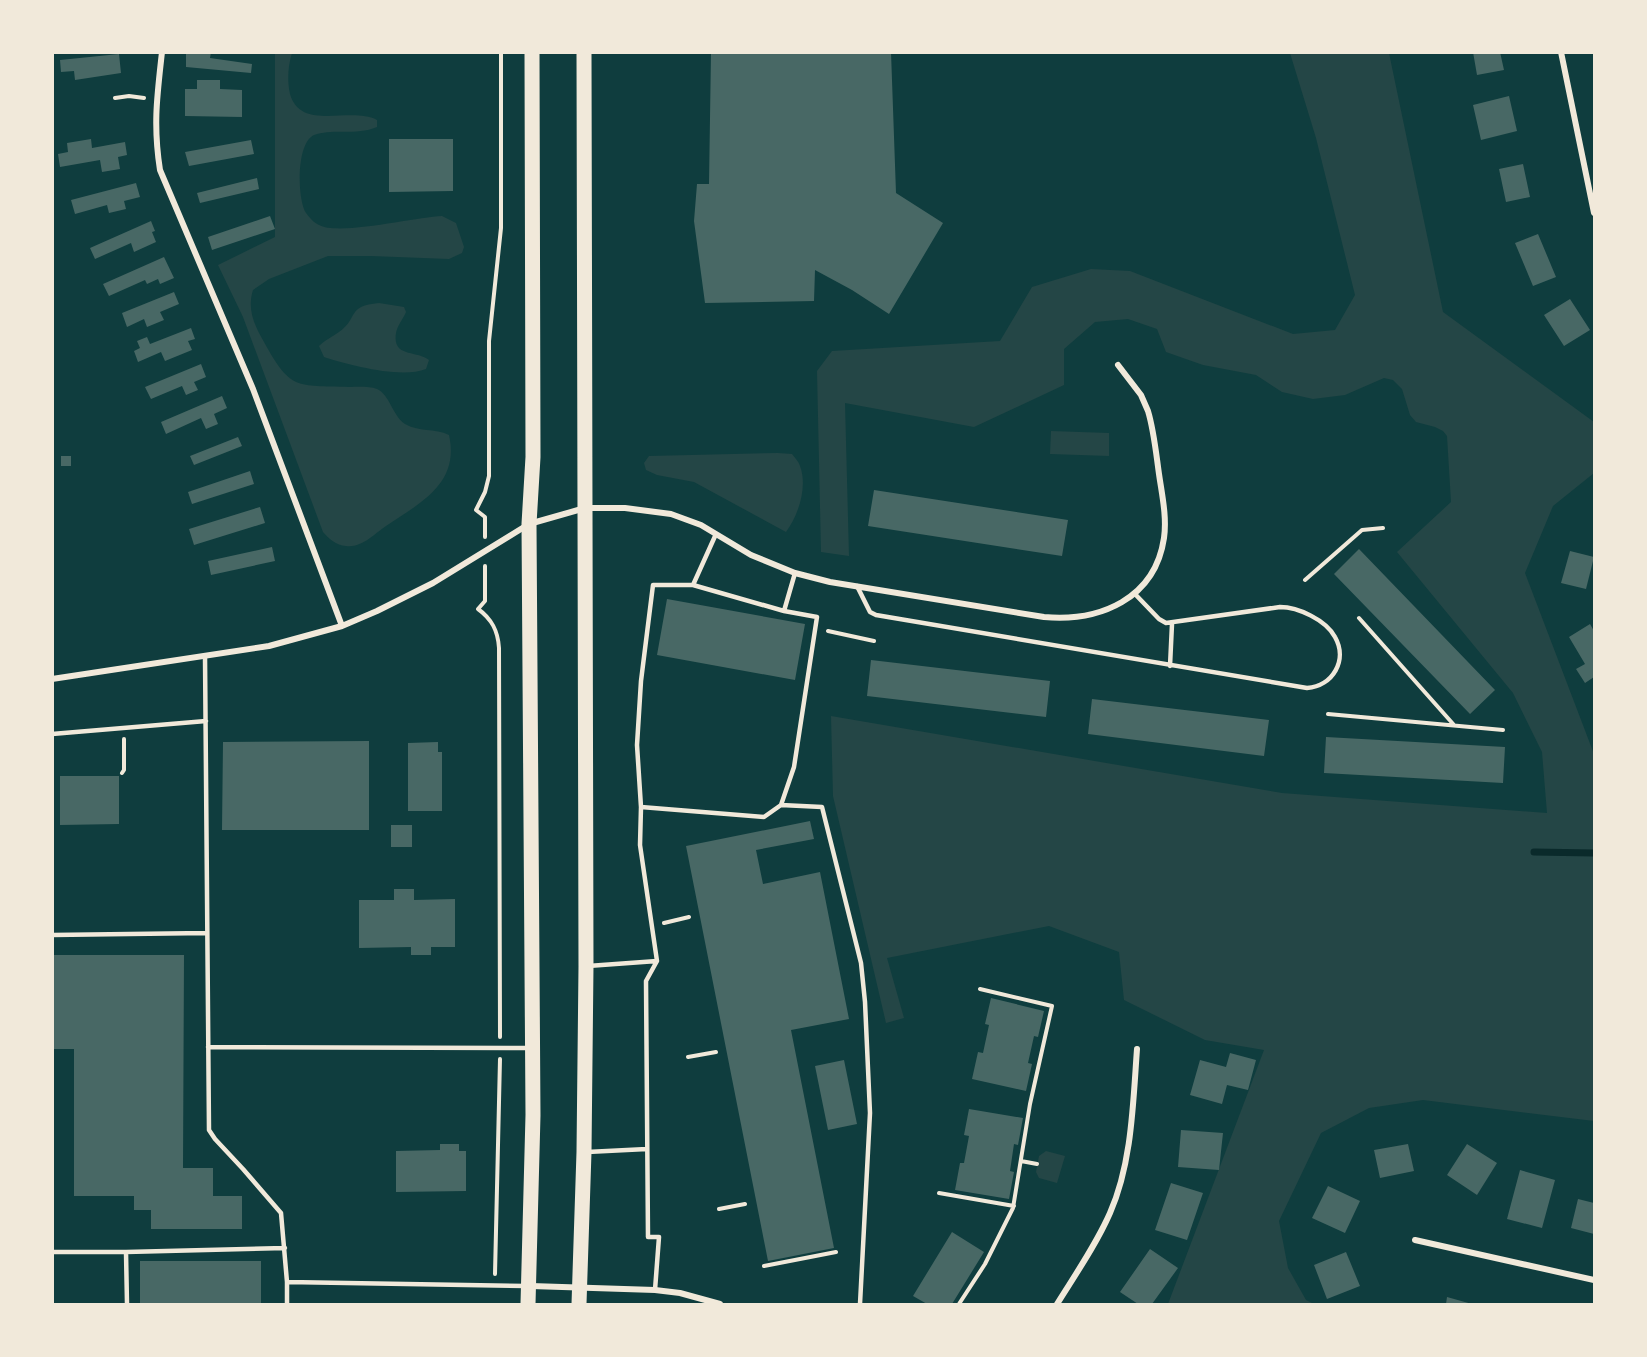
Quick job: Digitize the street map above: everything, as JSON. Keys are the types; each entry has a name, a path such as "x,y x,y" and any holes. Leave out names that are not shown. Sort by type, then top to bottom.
{"main road":[{"path":"528,1305 532,1048 529,524 533,457 532,52"},
{"path":"579,1305 584,1152 586,966 584,52"}],"street":[{"path":"162,52 155,140 160,170 252,389 342,626"},
{"path":"1561,52 1594,213"},
{"path":"52,679 269,646 342,626 387,607 433,583 529,524 585,508 625,508 671,514 701,525 751,555 795,573 830,582 1044,616 1068,618 1106,611 1134,593 1147,580 1156,565 1165,535 1165,514 1148,411 1141,395 1118,365"},
{"path":"1057,1305 1100,1232 1116,1196 1131,1120 1137,1049"},
{"path":"1415,1240 1594,1280"},
{"path":"529,1286 655,1290 680,1293 720,1305"}],"lane":[{"path":"693,585 716,534"},
{"path":"784,611 795,573"},
{"path":"641,807 764,817 781,805 794,767 817,618 693,585 653,585 641,681 637,745 641,807 639,845 657,961 646,981 648,1238 659,1237 655,1290"},
{"path":"856,586 870,612 876,615 1307,688 1318,686 1328,680 1337,670 1340,660 1338,643 1329,628 1295,608 1280,607 1173,624 1161,621 1134,593"},
{"path":"1170,666 1173,624"},
{"path":"205,656 209,1130 279,1208 283,1220 287,1305"},
{"path":"52,734 206,721"},
{"path":"781,805 822,807 862,972 870,1091 860,1305"},
{"path":"52,935 207,933"},
{"path":"586,966 657,961"},
{"path":"208,1047 532,1048"},
{"path":"584,1152 647,1149"},
{"path":"52,1252 285,1248"},
{"path":"126,1251 127,1305"},
{"path":"287,1282 529,1286"}],"path":[{"path":"485,517 476,510 485,492 489,476 489,341 501,228 501,52"},
{"path":"115,98 129,96 157,99"},
{"path":"1305,580 1362,530 1383,528"},
{"path":"485,601 478,609 494,624 500,648 500,1026"},
{"path":"1359,618 1454,725"},
{"path":"815,628 874,641"},
{"path":"1328,714 1503,729"},
{"path":"122,773 124,770 124,728"},
{"path":"651,926 689,916"},
{"path":"959,1305 985,1264 1014,1206 1030,1104 1052,1006 980,989"},
{"path":"688,1058 716,1052"},
{"path":"496,1246 501,1067"},
{"path":"1021,1161 1037,1164"},
{"path":"939,1193 1014,1206"},
{"path":"719,1209 745,1204"},
{"path":"764,1266 836,1252"}],"shaded area":[{"path":"275,53 292,53 288,73 290,94 296,105 304,112 328,116 366,116 377,120 377,127 369,130 321,133 308,140 301,160 300,184 303,206 312,220 329,228 343,228 442,216 456,223 464,247 462,253 449,259 328,256 269,279 253,290 251,310 260,336 273,358 289,377 306,385 377,389 385,396 397,416 405,424 449,435 451,452 449,467 434,490 424,500 368,540 352,546 336,543 323,532 243,317 218,265 275,237"},
{"path":"1290,53 1389,53 1443,312 1594,422 1594,473 1553,506 1525,573 1594,754 1594,1121 1423,1100 1369,1108 1321,1133 1279,1221 1288,1268 1306,1300 1314,1304 1168,1304 1264,1050 1205,1040 1124,1000 1119,952 1049,926 887,958 904,1018 886,1023 833,796 831,716 1282,793 1547,813 1542,752 1513,693 1397,552 1451,502 1447,436 1435,427 1416,422 1410,415 1402,389 1393,380 1384,378 1345,395 1313,399 1282,392 1256,375 1203,365 1166,352 1157,329 1128,319 1095,322 1064,349 1064,385 974,427 845,403 849,556 821,552 817,371 832,351 1000,341 1032,287 1091,269 1130,271 1293,334 1335,330 1355,295 1316,138"},
{"path":"379,303 404,307 406,312 397,330 396,341 402,350 429,360 426,369 415,372 389,372 324,357 319,346 345,327 357,310"},
{"path":"1051,431 1109,433 1109,456 1050,454"},
{"path":"792,454 799,463 803,483 801,501 786,532 694,482 657,475 646,470 644,463 649,456"},
{"path":"1046,1151 1065,1156 1057,1183 1039,1178 1036,1172 1039,1156"}],"building":[{"path":"186,52 211,52 210,58 252,64 251,73 186,67"},
{"path":"711,52 891,52 896,193 943,223 889,314 815,270 814,301 705,303 694,221 697,184 709,184"},
{"path":"1473,52 1500,52 1504,70 1477,75"},
{"path":"119,54 121,73 75,80 74,71 61,72 60,60"},
{"path":"197,80 220,80 220,89 242,90 242,117 185,116 185,89 197,89"},
{"path":"1509,96 1517,131 1481,140 1473,105"},
{"path":"91,139 92,148 125,142 127,155 118,157 120,169 102,172 100,160 60,167 58,154 68,152 67,143"},
{"path":"389,139 453,139 453,191 389,192"},
{"path":"251,140 254,154 189,166 185,152"},
{"path":"1523,164 1530,197 1506,202 1499,169"},
{"path":"257,178 259,189 200,203 197,193"},
{"path":"136,183 140,197 124,201 126,209 109,213 107,205 75,214 71,200"},
{"path":"270,216 275,229 212,250 208,237"},
{"path":"151,221 156,242 134,252 131,243 95,259 90,248"},
{"path":"1538,234 1556,277 1533,286 1515,243"},
{"path":"164,257 174,278 160,284 158,279 147,284 145,280 109,296 103,284"},
{"path":"174,292 179,304 160,312 164,320 147,327 144,319 127,327 122,313"},
{"path":"1570,299 1590,330 1564,346 1544,315"},
{"path":"191,328 195,339 188,341 192,350 165,361 161,352 138,362 134,351 140,348 137,341 147,337 150,344"},
{"path":"201,364 206,377 194,382 198,390 186,395 182,386 151,399 145,387"},
{"path":"222,396 227,408 214,414 218,424 206,429 201,418 166,434 161,422"},
{"path":"238,437 242,446 194,465 190,456"},
{"path":"61,456 71,456 71,466 61,466"},
{"path":"250,471 254,484 192,504 188,492"},
{"path":"874,490 1068,520 1062,556 868,526"},
{"path":"260,507 265,523 194,545 189,529"},
{"path":"272,547 275,561 211,575 208,561"},
{"path":"1359,549 1495,690 1470,714 1334,574"},
{"path":"1570,551 1594,557 1586,589 1561,583"},
{"path":"667,599 805,624 795,680 657,655"},
{"path":"1590,624 1594,631 1594,677 1585,683 1576,669 1585,664 1569,637"},
{"path":"871,660 1050,681 1046,717 867,696"},
{"path":"1092,699 1269,720 1264,756 1088,734"},
{"path":"1326,737 1505,747 1503,783 1324,773"},
{"path":"369,741 369,830 222,830 223,742"},
{"path":"438,742 438,752 442,752 442,811 408,811 408,743"},
{"path":"60,776 119,776 119,824 60,825"},
{"path":"810,821 814,839 756,850 763,884 820,872 849,1019 791,1030 834,1248 768,1261 686,846"},
{"path":"391,825 412,825 412,847 391,847"},
{"path":"394,889 414,889 414,900 455,899 455,947 431,947 431,955 411,955 411,947 359,948 359,900 394,900"},
{"path":"52,955 184,955 183,1168 213,1168 213,1196 242,1196 242,1229 151,1229 151,1210 134,1210 134,1196 74,1196 74,1049 52,1049"},
{"path":"991,998 1044,1011 1038,1037 1034,1036 1028,1063 1032,1064 1026,1091 972,1079 978,1052 983,1053 989,1025 985,1024"},
{"path":"1230,1053 1256,1060 1248,1090 1227,1085 1222,1104 1190,1095 1200,1060 1226,1067"},
{"path":"844,1060 857,1124 828,1130 815,1066"},
{"path":"969,1109 1023,1118 1018,1145 1014,1144 1010,1171 1014,1172 1009,1199 955,1190 960,1163 964,1163 969,1136 964,1135"},
{"path":"1181,1130 1223,1133 1219,1170 1178,1167"},
{"path":"440,1144 459,1144 459,1151 466,1151 466,1191 396,1192 396,1151 440,1150"},
{"path":"1408,1144 1414,1171 1380,1178 1374,1150"},
{"path":"1467,1144 1497,1163 1477,1195 1447,1175"},
{"path":"1520,1170 1555,1180 1542,1228 1507,1219"},
{"path":"1171,1183 1203,1193 1187,1240 1155,1230"},
{"path":"1328,1186 1360,1201 1345,1233 1312,1218"},
{"path":"1578,1199 1594,1203 1594,1234 1571,1228"},
{"path":"952,1232 984,1252 952,1304 927,1304 913,1296"},
{"path":"1150,1249 1178,1268 1152,1304 1138,1304 1120,1292"},
{"path":"1346,1252 1360,1286 1327,1299 1314,1265"},
{"path":"140,1261 261,1261 261,1304 140,1304"},
{"path":"1447,1297 1472,1304 1446,1304"}],"waterway":[{"path":"1534,852 1594,853"}]}
